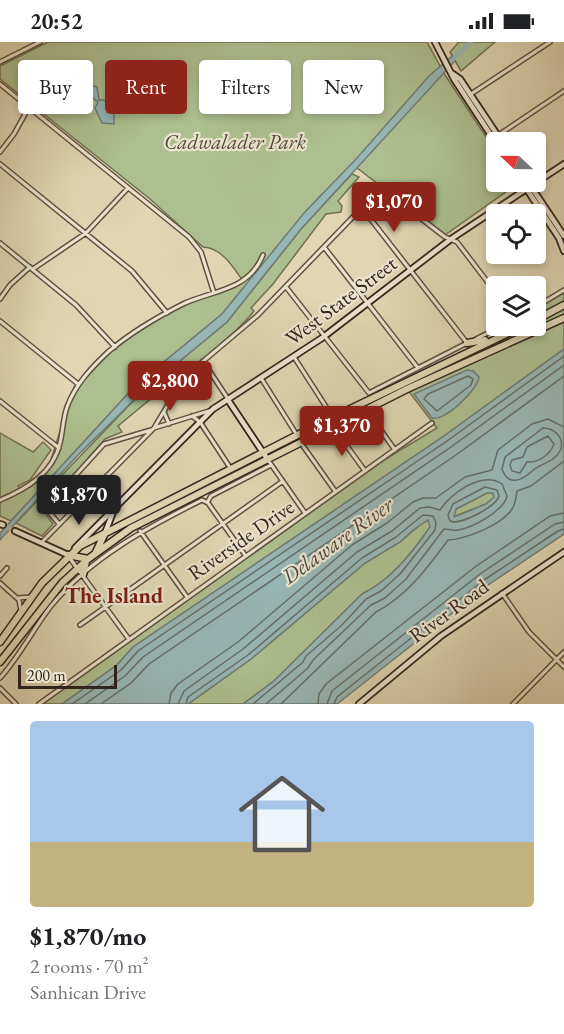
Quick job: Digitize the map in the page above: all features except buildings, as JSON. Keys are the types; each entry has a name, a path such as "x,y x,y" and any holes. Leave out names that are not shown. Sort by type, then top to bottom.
{"highway":[{"path":"546,315 564,305"},
{"path":"70,554 78,559 89,558 131,528 407,388 564,318"},
{"path":"467,343 481,342 497,336"},
{"path":"0,642 31,597 70,554 89,540 268,459 500,336"},
{"path":"0,662 53,593 99,547 105,533"},
{"path":"89,540 94,541 99,547"},
{"path":"83,575 89,558"},
{"path":"19,614 27,615 28,625"}],"main road":[{"path":"435,42 491,132"},
{"name":"West State Street","path":"546,175 564,164"},
{"name":"West State Street","path":"213,409 325,336 451,239 520,192"},
{"path":"532,192 564,251"},
{"path":"533,192 564,236"},
{"path":"228,400 268,459"},
{"path":"15,531 70,554 213,409"},
{"path":"105,533 116,505"},
{"name":"River Road","path":"359,704 435,641 564,552"}],"street":[{"path":"0,62 40,42"},
{"path":"468,96 550,42"},
{"path":"0,84 18,98"},
{"path":"506,132 564,92"},
{"path":"0,152 25,114"},
{"path":"38,114 193,241 204,259 214,293"},
{"path":"0,164 138,276 167,313"},
{"path":"0,299 10,285 31,268 86,233 128,188"},
{"path":"42,542 153,429 183,381 203,361 243,329 379,190 384,190 457,242 486,280"},
{"path":"362,208 467,343"},
{"path":"0,243 88,316 115,347"},
{"path":"324,247 417,368"},
{"path":"0,500 26,488 51,464 59,448 64,416 78,384 115,347 167,313 234,287 244,280 263,255"},
{"path":"286,286 369,393 486,334"},
{"path":"546,301 564,290"},
{"path":"0,321 78,384"},
{"path":"294,357 330,413"},
{"path":"203,361 228,400"},
{"path":"261,378 296,432"},
{"path":"0,401 59,448"},
{"name":"West State Street","path":"58,524 46,508 100,447 121,437 213,409"},
{"path":"164,410 169,423"},
{"path":"370,415 394,450"},
{"path":"192,416 200,422 229,466"},
{"name":"Riverside Drive","path":"39,704 432,423"},
{"path":"336,431 365,471"},
{"path":"303,446 336,492"},
{"path":"208,503 211,496 268,459 305,513"},
{"path":"80,625 283,481"},
{"path":"0,678 51,606 83,575 140,531 202,500 208,503 246,555"},
{"path":"140,531 187,597"},
{"path":"70,554 77,569 128,639"},
{"path":"0,576 7,568"},
{"path":"0,583 18,598 31,597"},
{"path":"502,593 529,632 564,667"},
{"path":"18,598 19,614"},
{"path":"513,704 564,652"},
{"path":"0,688 16,704"}],"green space":[{"name":"Cadwalader Park","path":"48,42 427,42 445,75 486,137 486,192 506,192 445,235 357,168 320,196 222,314 136,385 11,521 0,516 0,433 33,452 43,442 51,450 30,480 18,486 22,490 49,466 74,387 112,348 173,309 243,281 231,264 221,255 210,248 203,247 150,199 44,114 93,114 93,60 18,60 18,93 0,79 0,66"},
{"path":"459,42 495,42 461,71 450,52"},
{"path":"352,174 359,177 338,201 342,206 341,212 326,214 273,284 251,308 254,311 235,332 170,391 164,388 118,426 122,432 105,439 43,510 53,524 42,536 16,523 140,394 227,322 301,229"},
{"path":"564,293 564,301 546,311 546,303"},
{"path":"564,309 564,315 546,323 546,318"},
{"path":"564,318 564,349 444,436 133,647 117,665 62,704 42,704 384,460 437,428 407,389 524,336 546,336 546,326"},
{"path":"509,336 516,336 452,364 314,431"},
{"path":"487,493 493,493 494,497 486,504 453,517 456,509"},
{"path":"426,520 429,520 430,527 392,574 362,594 274,681 243,704 188,704 251,659 365,563 400,542"}],"water":[{"path":"451,57 454,62 301,229 227,322 140,394 78,455 0,540 0,533 136,385 222,314 304,213 357,158 429,76"},
{"path":"93,86 97,87 99,100 105,101 105,114 114,114 114,124 102,123 95,108 98,102 93,98"},
{"name":"Delaware River","path":"564,349 564,534 488,585 337,704 243,704 274,681 362,594 392,574 430,527 428,520 400,542 365,563 251,659 188,704 62,704 117,665 133,647 444,436","holes":["487,493 493,493 494,497 486,504 454,517 456,509"]},
{"path":"467,370 473,371 479,377 473,389 452,410 437,418 432,418 414,394"}],"waterway":[{"path":"450,62 471,42"}],"tunnel":[{"path":"3,525 15,531"}],"district":[{"name":"The Island","path":"114,595"}]}
